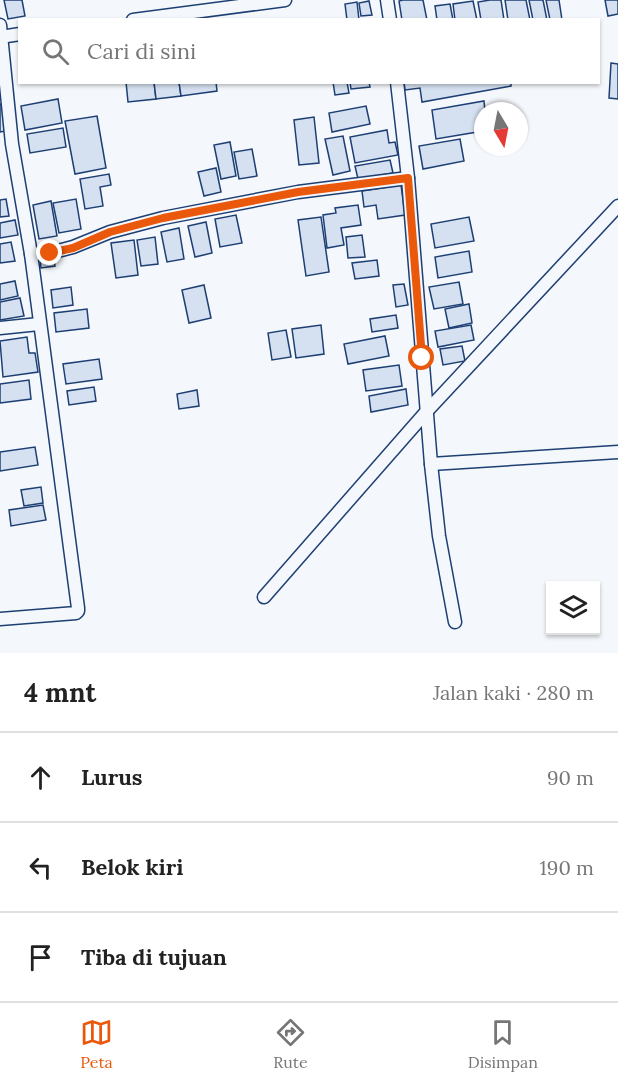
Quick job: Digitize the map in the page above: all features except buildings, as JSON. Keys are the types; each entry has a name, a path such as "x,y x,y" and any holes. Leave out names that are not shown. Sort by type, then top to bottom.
{"street":[{"path":"148,18 285,0"},
{"path":"387,0 390,18"},
{"path":"0,619 78,611 31,254 12,144 1,33 18,34"},
{"path":"397,84 408,178 431,464 439,536 455,622"},
{"path":"31,254 73,248 110,232 175,216 298,192 408,178"},
{"path":"264,597 427,411 618,207"},
{"path":"0,328 39,324"},
{"path":"431,464 618,452"}],"route":[{"path":"50,253 73,248 110,232 163,218 298,192 408,178 422,358"}]}
